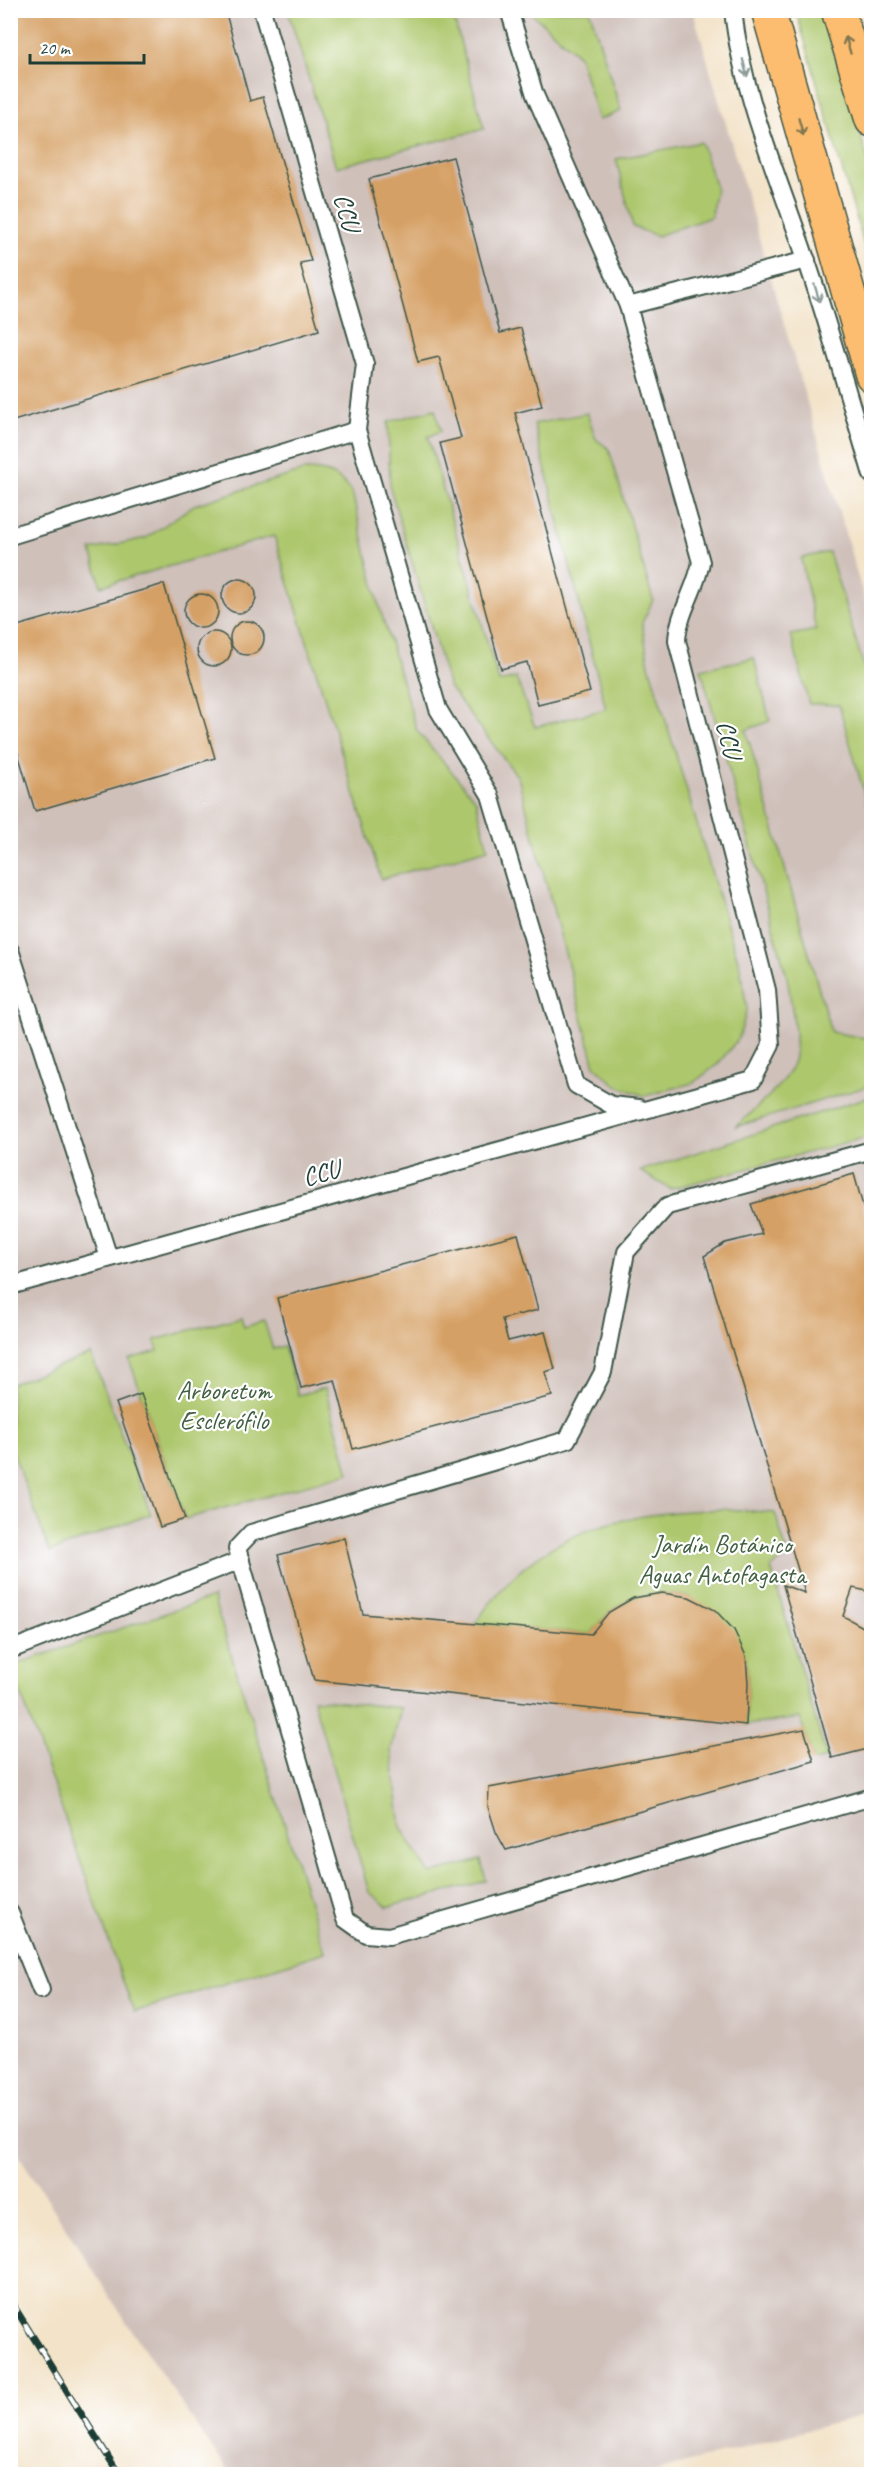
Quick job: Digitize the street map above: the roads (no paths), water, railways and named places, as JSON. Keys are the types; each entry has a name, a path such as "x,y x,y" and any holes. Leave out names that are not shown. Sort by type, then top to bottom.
{"main road":[{"path":"768,10 872,375"},
{"path":"838,10 872,120"}],"lane":[{"name":"CCU","path":"262,10 365,364 357,430 438,709 490,795 576,1085 611,1104 646,1109"},
{"name":"CCU","path":"10,1286 753,1080 771,1045 767,990 677,641 678,624 698,578 701,562 628,306 535,95 509,10"},
{"path":"733,10 735,31 756,113 807,260 872,475"},
{"path":"628,306 807,260"},
{"path":"10,536 357,430"},
{"path":"10,950 109,1258"},
{"path":"872,1150 667,1206 626,1252 603,1371 567,1440 251,1533 237,1548 345,1919 366,1934 389,1936 872,1797"},
{"path":"10,1650 241,1560"},
{"path":"10,1913 41,1990"}],"railway":[{"path":"10,2300 119,2474"}],"park label":[{"name":"Arboretum Esclerófilo","path":"224,1405"},
{"name":"Jardín Botánico Aguas Antofagasta","path":"722,1558"}]}
